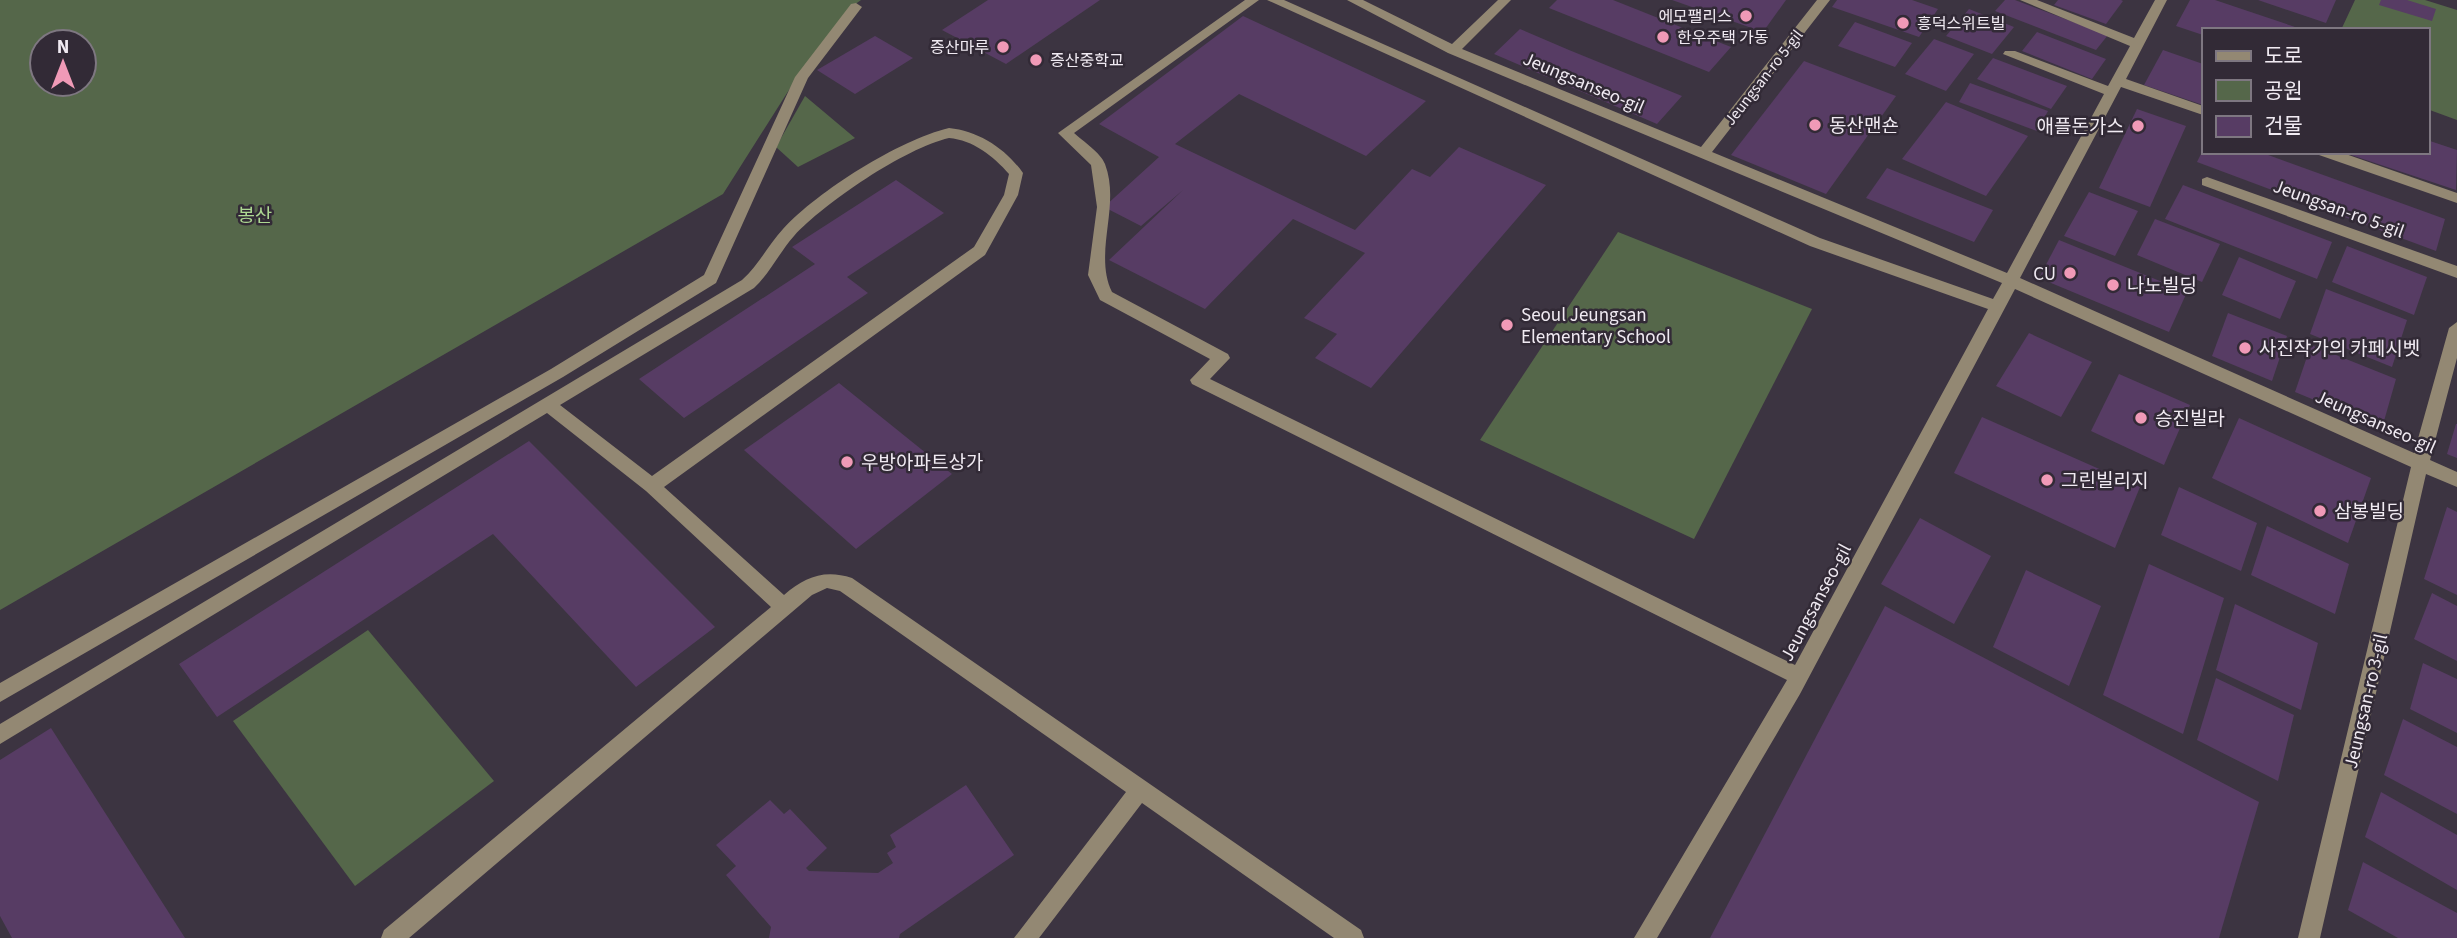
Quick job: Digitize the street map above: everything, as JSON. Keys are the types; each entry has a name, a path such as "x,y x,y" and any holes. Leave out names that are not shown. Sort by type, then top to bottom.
{"street":[{"path":"1253,0 1065,133 1098,163 1104,207 1096,275 1107,296 1222,358 1198,380 1799,676"},
{"path":"1273,0 1815,242 1997,306"},
{"name":"Jeungsanseo-gil","path":"1353,0 1453,50 2010,280 2457,480"},
{"path":"1453,50 1506,0"},
{"name":"Jeungsan-ro 5-gil","path":"1702,155 1824,0"},
{"path":"2026,0 2137,44"},
{"name":"Jeungsanseo-gil","path":"1645,938 1799,676 2137,44 2152,4"},
{"path":"0,692 557,373 710,279 803,77 856,6"},
{"path":"2010,54 2202,111"},
{"path":"0,735 748,285 763,272 787,234 804,218 932,135 964,135 1003,158 1016,173 1011,195 980,251 652,486"},
{"path":"2330,154 2457,198"},
{"name":"Jeungsan-ro 5-gil","path":"2207,182 2457,272"},
{"path":"2420,464 2457,328"},
{"path":"548,405 652,486 784,607"},
{"name":"Jeungsan-ro 3-gil","path":"2309,938 2420,464"},
{"path":"392,938 805,589 825,580 845,584 1353,938"},
{"path":"1025,938 1139,791"}],"green space":[{"name":"봉산","path":"0,0 861,0 850,8 794,82 723,194 0,610"},
{"path":"2355,0 2425,0 2457,10 2457,120 2429,110 2429,28 2342,28"},
{"path":"805,96 855,138 798,167 776,147"},
{"path":"1618,232 1812,309 1694,539 1480,440"},
{"path":"368,630 494,781 355,886 233,721"}],"building":[{"name":"증산마루","path":"988,0 1100,0 1006,64 942,30"},
{"name":"한우주택 가동","path":"1557,0 1613,0 1731,47 1709,72 1549,8"},
{"name":"에모팰리스","path":"1672,0 1786,0 1763,32"},
{"name":"흥덕스위트빌","path":"1837,0 1912,0 1938,9 1919,37 1832,7"},
{"path":"2005,0 2015,0 2108,35 2096,50 1995,11"},
{"path":"2058,0 2123,1 2106,24 2054,5"},
{"path":"2190,0 2215,0 2298,28 2202,28 2202,35 2176,26"},
{"path":"2258,0 2336,0 2326,23"},
{"path":"2381,0 2407,0 2436,9 2432,21 2379,5"},
{"path":"1969,9 2014,27 1992,54 1946,36"},
{"path":"1243,16 1426,101 1366,156 1239,94 1175,144 1355,230 1412,169 1430,177 1459,147 1546,185 1371,388 1315,358 1337,334 1304,318 1365,253 1293,219 1205,309 1109,260 1183,190 1141,226 1104,207 1159,157 1099,124"},
{"path":"1855,22 1912,43 1895,67 1838,46"},
{"path":"1520,29 1682,96 1657,124 1494,54"},
{"path":"2037,32 2106,59 2092,79 2022,51"},
{"path":"875,36 913,58 855,94 817,70"},
{"path":"1934,39 1974,54 1946,91 1905,74"},
{"path":"2163,50 2202,64 2202,105 2144,85"},
{"path":"1993,58 2067,86 2051,109 1977,79"},
{"name":"동산맨숀","path":"1804,61 1896,96 1826,194 1731,155"},
{"path":"1970,83 2048,111 2037,131 1959,102"},
{"path":"1946,102 2028,136 1986,196 1902,159"},
{"path":"2137,109 2186,126 2150,207 2099,188"},
{"path":"2429,141 2457,150 2456,190 2348,154 2429,154"},
{"path":"2202,152 2266,154 2445,219 2436,251 2197,162"},
{"path":"1887,168 1993,210 1974,242 1866,198"},
{"path":"896,180 944,213 847,277 868,293 684,418 639,379 815,264 792,247"},
{"path":"2183,185 2332,242 2317,279 2165,219"},
{"path":"2089,192 2138,211 2115,256 2064,236"},
{"path":"2155,219 2220,244 2202,282 2137,255"},
{"name":"나노빌딩","path":"2059,240 2187,292 2169,332 2039,278"},
{"path":"2347,246 2427,277 2414,315 2332,282"},
{"path":"2239,257 2296,281 2280,319 2222,295"},
{"path":"2326,289 2407,320 2392,367 2310,334"},
{"path":"2228,313 2287,336 2272,381 2212,356"},
{"path":"2029,333 2092,362 2061,417 1996,386"},
{"path":"2311,345 2396,379 2382,428 2295,392"},
{"name":"승진빌라","path":"2119,374 2190,405 2164,465 2091,431"},
{"name":"우방아파트상가","path":"839,383 952,474 856,549 744,450"},
{"name":"그린빌리지","path":"1982,417 2140,487 2115,548 1954,473"},
{"name":"삼봉빌딩","path":"2239,418 2371,478 2348,543 2212,478"},
{"path":"2457,424 2457,458 2447,454"},
{"path":"529,441 715,627 636,687 493,534 217,717 179,664"},
{"path":"2179,487 2257,523 2241,571 2161,535"},
{"path":"2447,507 2457,512 2457,595 2424,579"},
{"path":"1920,518 1991,556 1954,624 1881,584"},
{"path":"2267,526 2349,564 2335,614 2251,575"},
{"path":"2149,564 2224,598 2183,734 2103,695"},
{"path":"2026,570 2101,606 2069,686 1993,647"},
{"path":"2432,593 2457,606 2457,661 2414,639"},
{"path":"2235,604 2318,643 2301,710 2216,670"},
{"path":"1885,606 2259,802 2219,938 1710,938"},
{"path":"2423,663 2457,679 2457,733 2410,709"},
{"path":"2216,678 2294,715 2278,781 2197,740"},
{"path":"2403,719 2457,747 2457,814 2384,775"},
{"path":"51,728 185,938 12,938 0,916 0,760"},
{"path":"966,785 1014,855 900,934 899,938 769,938 771,927 726,875 736,866 716,845 770,800 784,814 790,809 827,848 806,868 809,871 878,873 893,863 887,853 896,847 890,835"},
{"path":"2381,792 2457,835 2457,890 2365,837"},
{"path":"2363,862 2457,913 2457,938 2398,938 2348,910"}],"place":[{"name":"에모팰리스","path":"1746,16"},
{"name":"흥덕스위트빌","path":"1903,23"},
{"name":"한우주택 가동","path":"1663,37"},
{"name":"증산마루","path":"1003,47"},
{"name":"증산중학교","path":"1036,60"},
{"name":"동산맨숀","path":"1815,125"},
{"name":"애플돈가스","path":"2138,126"},
{"name":"CU","path":"2070,273"},
{"name":"나노빌딩","path":"2113,285"},
{"name":"Seoul Jeungsan Elementary School","path":"1507,325"},
{"name":"사진작가의 카페시벳","path":"2245,348"},
{"name":"승진빌라","path":"2141,418"},
{"name":"우방아파트상가","path":"847,462"},
{"name":"그린빌리지","path":"2047,480"},
{"name":"삼봉빌딩","path":"2320,511"}]}
